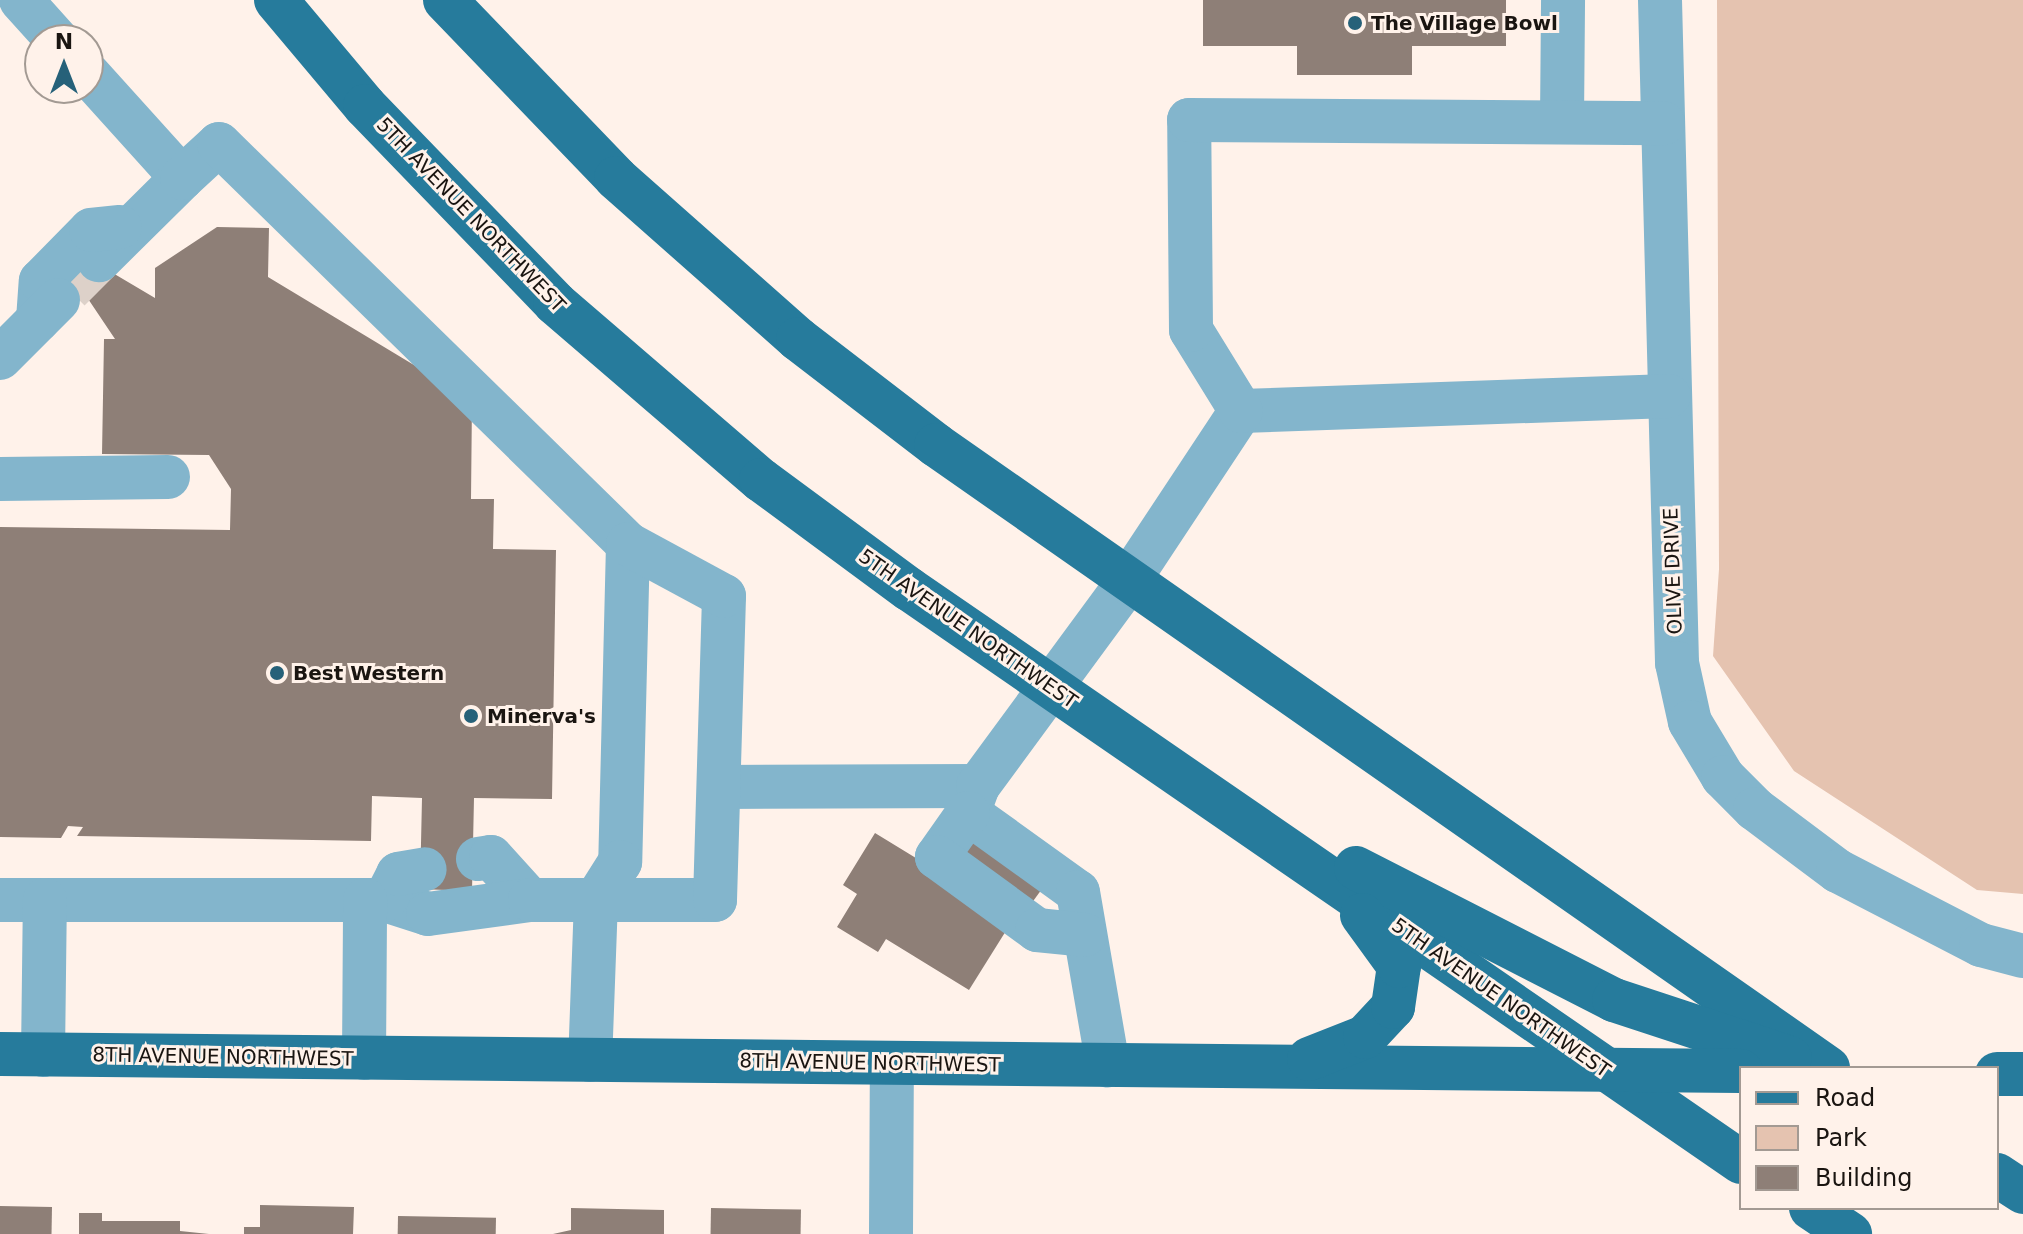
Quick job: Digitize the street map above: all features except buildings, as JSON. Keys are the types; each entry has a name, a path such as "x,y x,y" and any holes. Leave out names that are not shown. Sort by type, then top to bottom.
{"main road":[{"name":"5TH AVENUE NORTHWEST","path":"276,0 456,204 645,385 761,480 1051,688 1323,872 1602,1070 1739,1161"},
{"path":"445,0 616,178 798,339 1127,583 1825,1066"},
{"path":"1197,788 1614,1000 1815,1066"},
{"path":"1284,1067 1365,1037 1382,1024 1400,985 1399,966 1388,945 1323,872"},
{"name":"8TH AVENUE NORTHWEST","path":"0,1054 1739,1071"},
{"path":"1602,1070 1739,1086"},
{"path":"1999,1074 2023,1074"},
{"path":"1999,1176 2023,1192"},
{"path":"1999,1207 2023,1221"},
{"path":"1814,1210 1850,1234"}],"street":[{"path":"21,0 43,24"},
{"path":"1562,120 1563,0"},
{"name":"OLIVE DRIVE","path":"1660,0 1677,663 1690,722 1704,750 1755,809 1838,871 1981,945 2023,956"},
{"path":"104,92 182,178"},
{"path":"1241,411 1191,330 1189,120 1663,123"},
{"path":"0,358 219,144 628,544 724,596 715,900 530,900 428,914 375,900 0,900"},
{"path":"38,320 41,281 91,230 134,225"},
{"path":"1241,411 1669,396"},
{"path":"973,799 1127,583 1241,411"},
{"path":"0,479 168,477"},
{"path":"590,1060 596,900 620,862 628,544"},
{"path":"719,787 973,799 1078,892 1108,1065"},
{"path":"478,859 491,857 530,900"},
{"path":"364,1058 375,900 398,874 425,869"},
{"path":"43,1055 45,900"},
{"path":"891,1234 892,1063"}],"green space":[{"path":"1717,0 2023,0 2023,894 1977,890 1794,771 1713,656 1719,569"}],"tunnel":[{"path":"69,290 99,260"}],"place":[{"name":"The Village Bowl","path":"1355,23"},
{"name":"Best Western","path":"277,673"},
{"name":"Minerva's","path":"471,716"}]}
